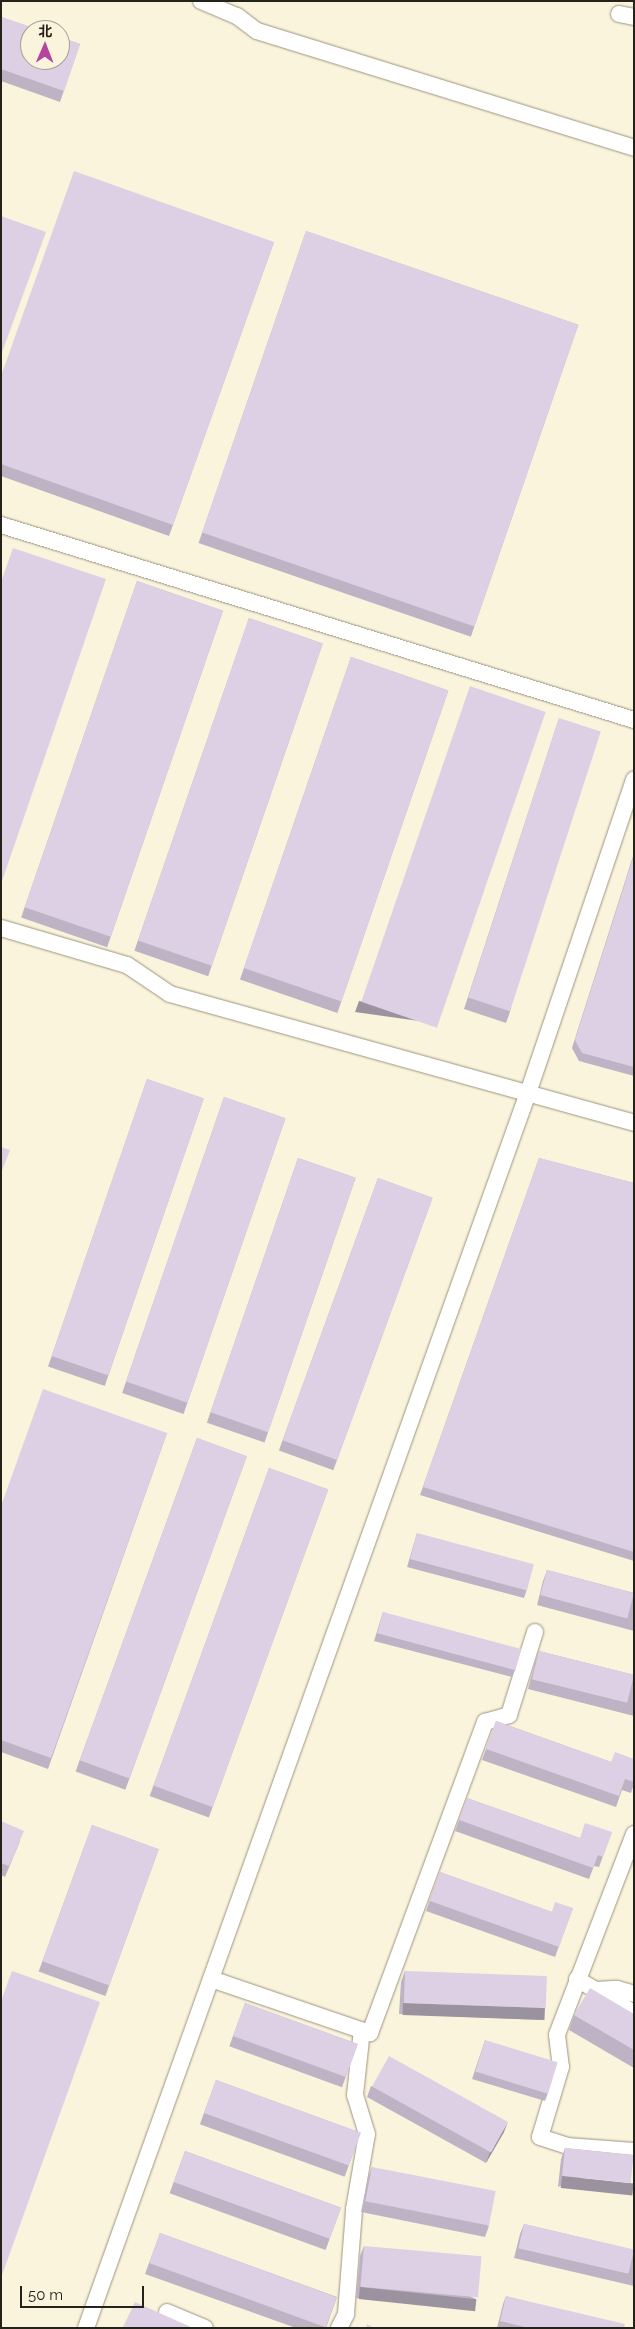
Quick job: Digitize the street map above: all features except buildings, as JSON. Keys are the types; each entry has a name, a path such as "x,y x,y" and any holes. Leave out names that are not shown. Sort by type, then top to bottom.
{"street":[{"path":"201,1 237,16 257,31 634,148"},
{"path":"1,525 634,720"},
{"path":"86,2328 528,1093 634,779"},
{"path":"1,928 127,965 170,994 634,1123"},
{"path":"211,1979 370,2033 485,1722 509,1715 535,1632"},
{"path":"634,1834 557,2035 561,2067 540,2137 567,2146 634,2151"},
{"path":"577,1979 634,2014"},
{"path":"595,1990 617,1989 634,1994"},
{"path":"339,2328 346,2314 354,2209 367,2134 355,2095 362,2030"},
{"path":"166,2312 205,2328"}]}
